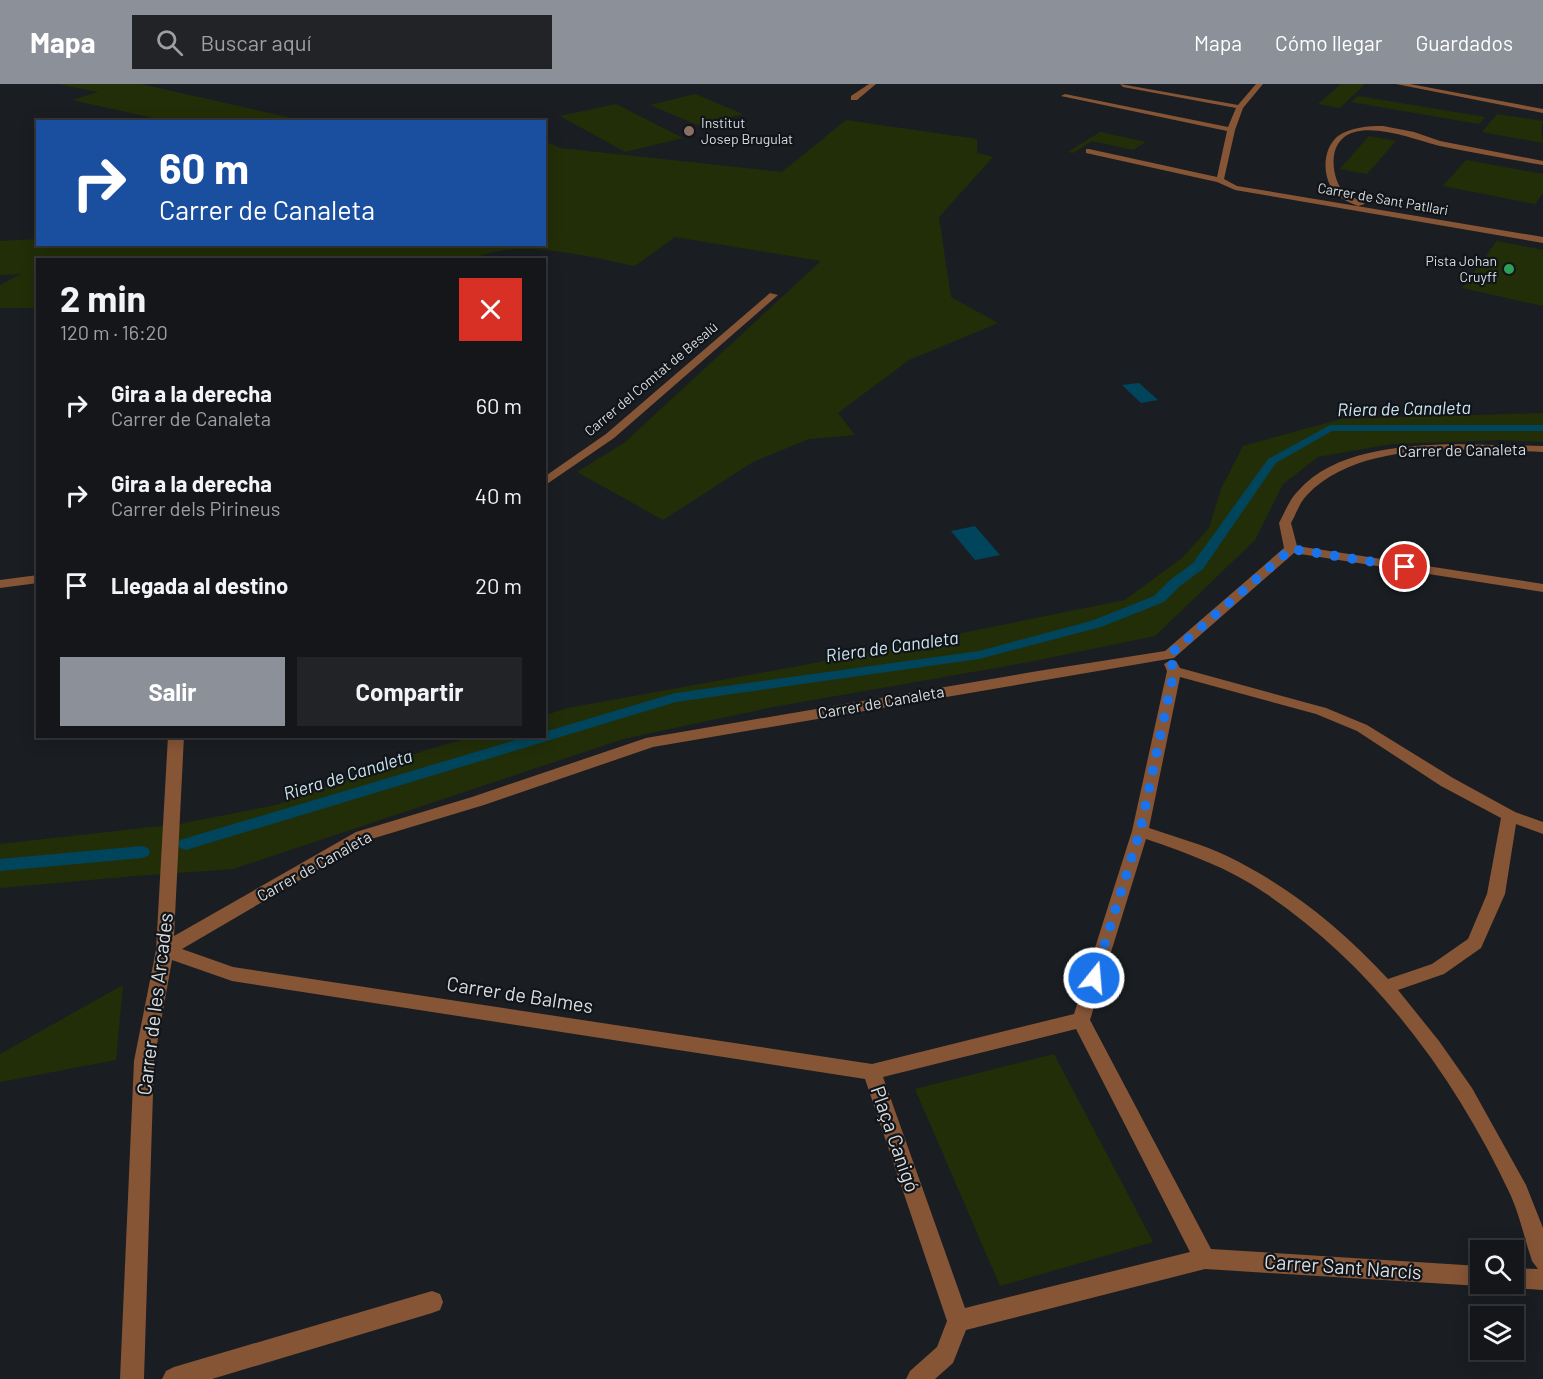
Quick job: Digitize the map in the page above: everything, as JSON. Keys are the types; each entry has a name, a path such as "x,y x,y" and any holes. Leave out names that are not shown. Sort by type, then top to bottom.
{"street":[{"path":"854,98 873,84"},
{"path":"1123,84 1240,107"},
{"path":"1220,180 1231,130 1240,107 1260,84"},
{"path":"1400,84 1543,111"},
{"path":"1447,93 1456,84"},
{"path":"1065,96 1231,130"},
{"path":"1379,212 1338,192 1330,171 1329,153 1334,143 1346,135 1364,129 1384,129 1424,137 1438,143 1543,162"},
{"name":"Carrer de Sant Patllari","path":"1089,151 1220,180 1235,188 1543,240"},
{"name":"Carrer del Comtat de Besalú","path":"546,482 610,436 773,295"},
{"name":"Carrer de Canaleta","path":"1291,549 1285,523 1304,492 1332,471 1369,456 1437,448 1543,449"},
{"path":"923,1377 945,1355 958,1321 1205,1259 1081,1020 1140,831 1174,671 1169,655 1291,549 1543,588"},
{"path":"0,584 36,579"},
{"name":"Carrer de Canaleta","path":"165,950 362,836 478,801 651,742 1038,675 1169,655"},
{"path":"1174,671 1259,693 1342,719 1362,728 1447,782 1509,816 1543,828"},
{"name":"Carrer de les Arcades","path":"132,1379 144,1061 165,950 176,738"},
{"path":"1384,987 1438,969 1475,943 1496,894 1509,816"},
{"path":"1140,831 1221,860 1273,890 1333,933 1384,987 1430,1042 1466,1095 1520,1194 1543,1261"},
{"name":"Carrer de Balmes","path":"165,950 232,974 872,1072"},
{"name":"Plaça Canigó","path":"958,1321 872,1072 1081,1020"},
{"name":"Carrer Sant Narcís","path":"1205,1259 1470,1275"},
{"path":"1524,1279 1543,1280"},
{"path":"174,1379 432,1302"}],"green space":[{"path":"58,84 141,84 301,120 153,118 72,100 98,92"},
{"path":"1341,84 1365,84 1340,108 1318,104"},
{"path":"695,94 743,114 697,125 650,105"},
{"path":"1358,96 1485,117 1479,124 1351,102"},
{"path":"616,104 683,138 625,152 560,116"},
{"path":"1497,114 1543,121 1541,130 1543,143 1482,132"},
{"path":"846,120 977,139 977,153 993,157 939,217 951,297 998,323 909,360 838,413 855,435 809,439 753,462 663,520 577,472 624,443 821,261 675,237 635,266 574,254 530,249 489,253 476,258 36,258 36,308 0,308 0,285 21,274 0,275 0,241 36,239 36,246 546,246 546,141 560,148 782,172"},
{"path":"1100,132 1146,142 1133,150 1092,141 1073,153 1068,152"},
{"path":"1369,136 1396,141 1367,174 1340,169"},
{"path":"1466,160 1543,174 1543,193 1535,204 1443,186"},
{"name":"Pista Johan Cruyff","path":"1497,241 1543,250 1543,306 1462,288"},
{"path":"1543,413 1543,442 1500,440 1391,444 1318,457 1283,484 1255,540 1155,636 1029,662 773,707 623,739 233,869 0,888 0,844 179,824 276,805 423,751 468,738 546,738 546,715 568,708 799,666 1125,600 1183,557 1209,528 1221,489 1243,446 1341,419"},
{"path":"123,985 116,1060 0,1082 0,1054"},
{"path":"1054,1054 1153,1242 1000,1286 915,1089"}],"water":[{"path":"1139,383 1158,400 1141,403 1122,385"},
{"path":"975,526 1000,555 975,560 951,531"}],"waterway":[{"name":"Riera de Canaleta","path":"546,737 675,698 979,655 1096,624 1159,599 1175,583 1198,566 1272,461 1330,428 1543,428"},
{"name":"Riera de Canaleta","path":"186,844 541,738"},
{"path":"0,865 142,852"}],"place":[{"name":"Institut Josep Brugulat","path":"689,131"},
{"name":"Pista Johan Cruyff","path":"1509,269"}],"route":[{"path":"1094,978 1140,831 1174,671 1169,655 1291,549 1405,567"}]}
